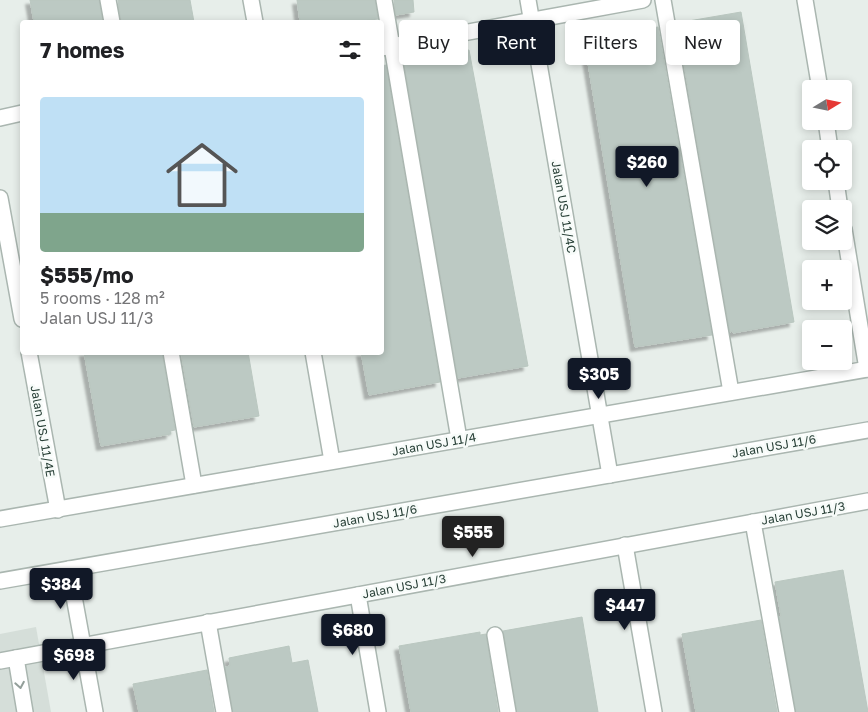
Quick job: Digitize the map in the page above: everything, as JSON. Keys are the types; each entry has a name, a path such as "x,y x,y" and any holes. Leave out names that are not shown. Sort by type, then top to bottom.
{"street":[{"path":"108,0 112,20"},
{"path":"251,0 255,20"},
{"path":"384,0 387,47 459,439"},
{"name":"Jalan USJ 11/4C","path":"528,0 531,20"},
{"path":"531,20 643,0"},
{"path":"663,0 731,392"},
{"path":"805,0 818,80"},
{"path":"387,47 478,30"},
{"name":"Jalan USJ 11/4C","path":"539,65 610,475"},
{"path":"0,118 20,113"},
{"path":"0,198 20,308"},
{"path":"848,250 868,369"},
{"name":"Jalan USJ 11/4E","path":"30,355 58,510"},
{"path":"172,355 194,485"},
{"path":"314,355 332,461"},
{"name":"Jalan USJ 11/4","path":"0,519 868,369"},
{"name":"Jalan USJ 11/6","path":"0,581 868,430"},
{"name":"Jalan USJ 11/3","path":"0,661 868,501"},
{"path":"753,522 787,712"},
{"path":"625,545 654,712"},
{"path":"69,569 95,712"},
{"path":"358,595 378,712"},
{"path":"208,622 224,712"},
{"path":"495,635 508,712"},
{"path":"16,658 25,712"}],"shaded area":[{"path":"36,627 51,712 0,712 0,634"}],"building":[{"path":"30,0 99,0 103,20 34,20"},
{"path":"118,0 190,0 194,20 121,20"},
{"path":"297,0 375,0 378,19 371,20 300,20"},
{"path":"394,0 413,0 414,12 396,15"},
{"path":"741,12 794,322 730,332 684,65 740,65 740,20 694,20"},
{"path":"656,27 658,27 712,335 635,347 588,65 656,65"},
{"path":"468,50 528,366 458,378 405,65 468,65"},
{"path":"384,65 386,65 440,382 369,395 362,355 384,355"},
{"path":"85,355 162,355 175,430 170,431 171,434 101,446"},
{"path":"182,355 249,355 259,416 194,427"},
{"path":"843,570 868,712 796,712 779,617 781,616 775,582"},
{"path":"582,617 598,712 517,712 503,631"},
{"path":"761,620 777,712 696,712 682,634"},
{"path":"480,632 480,635 486,634 498,712 411,712 399,646"},
{"path":"289,646 292,663 308,660 318,712 233,712 225,667 230,666 229,658"},
{"path":"207,670 214,712 139,712 133,684"}]}
